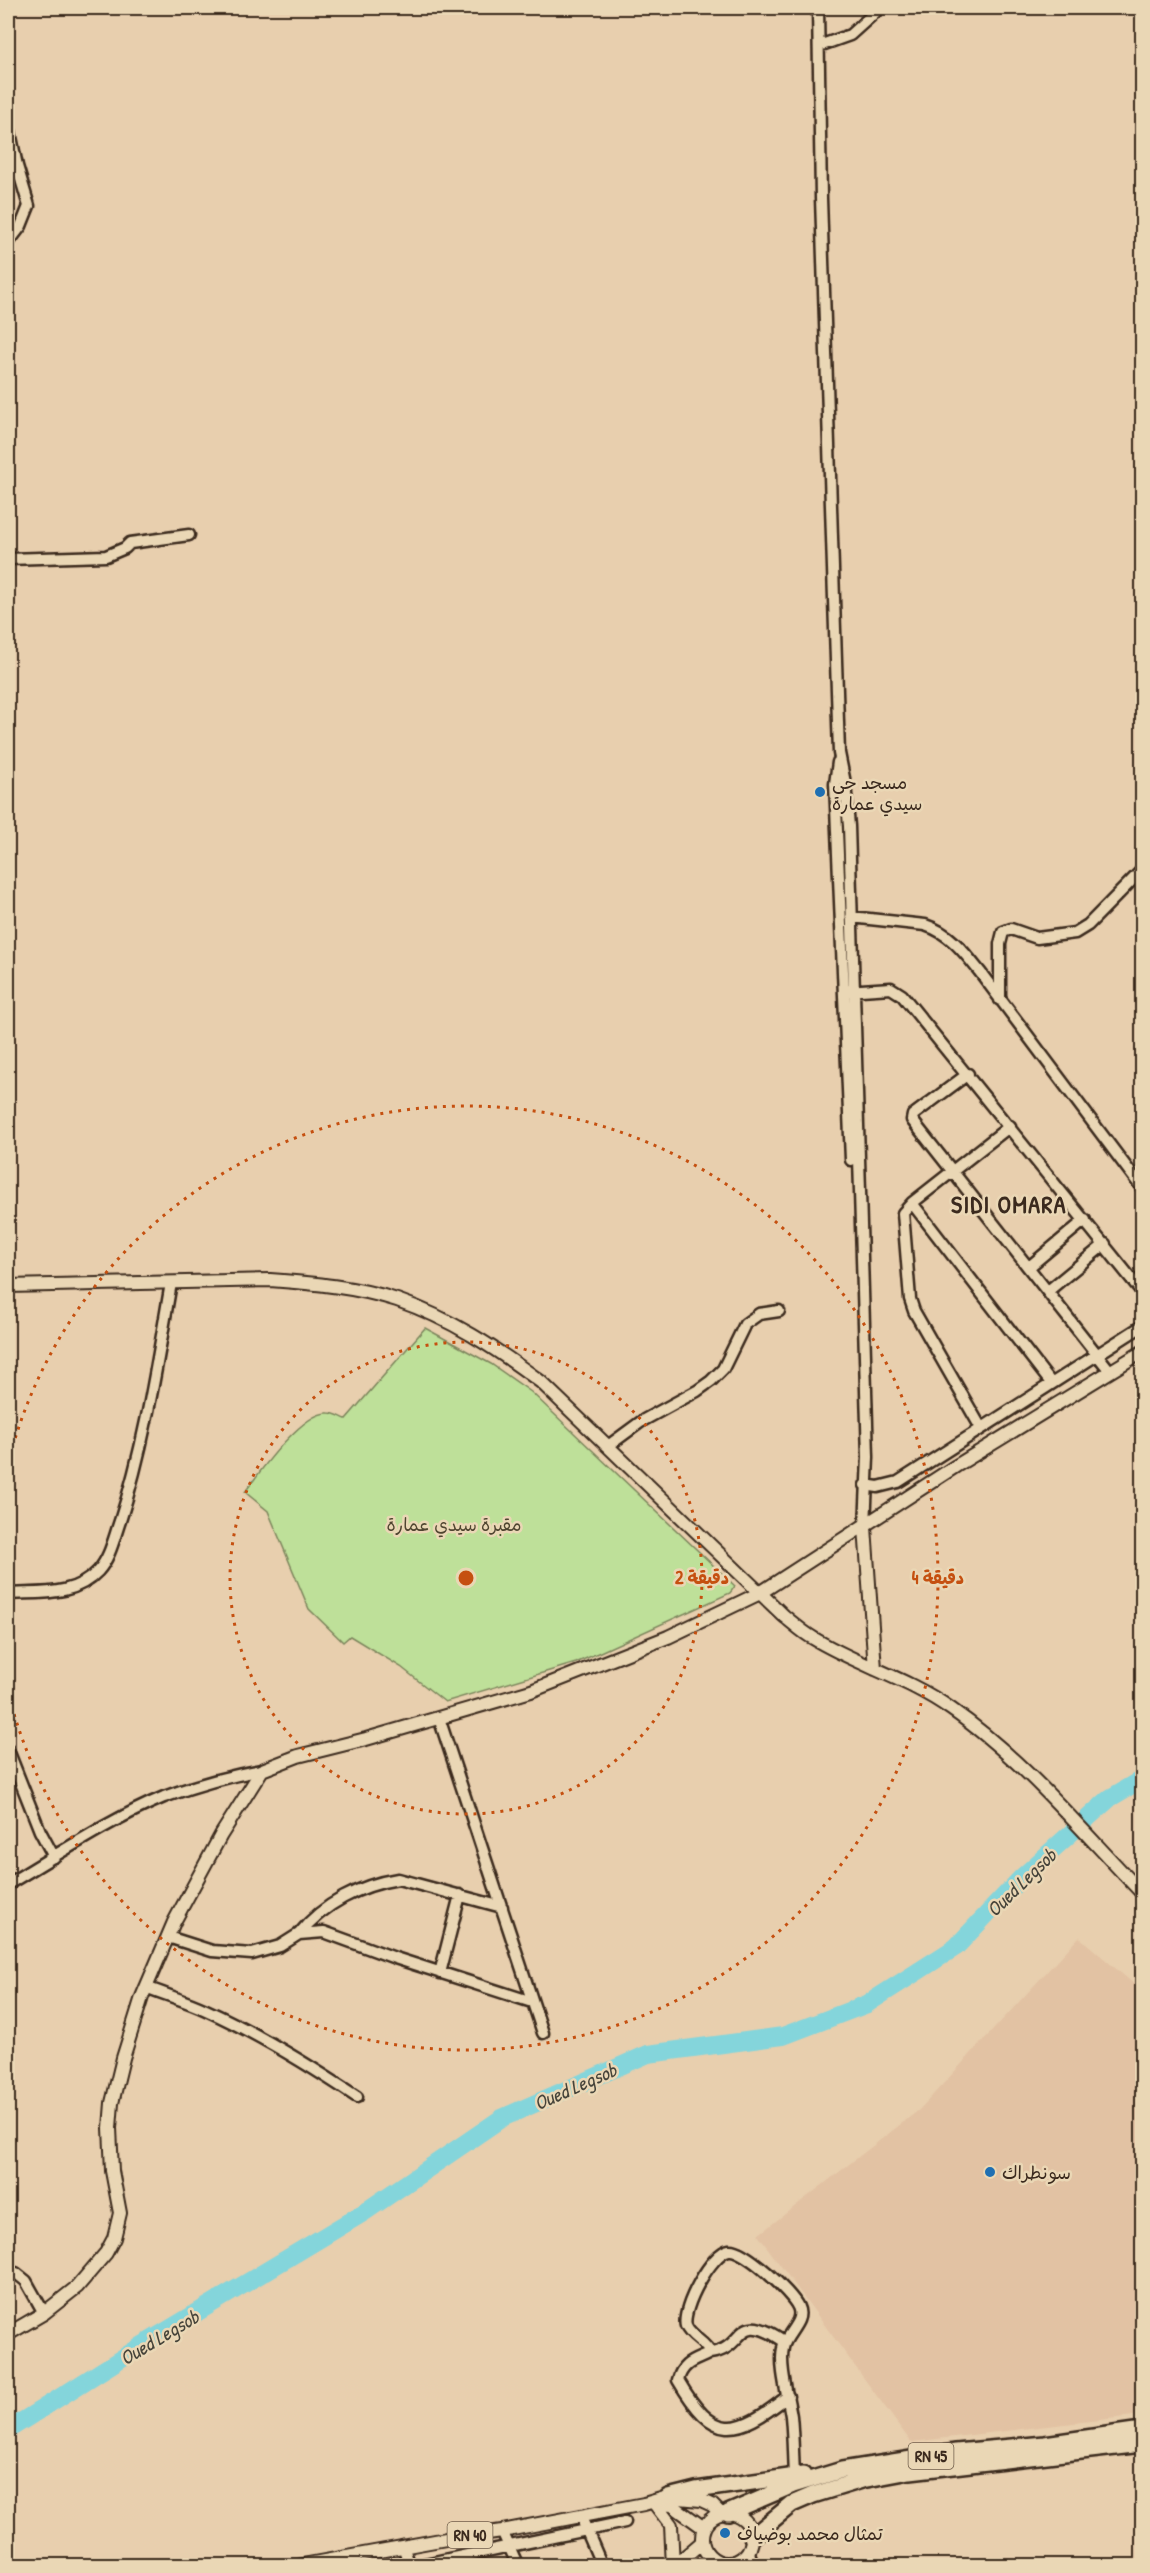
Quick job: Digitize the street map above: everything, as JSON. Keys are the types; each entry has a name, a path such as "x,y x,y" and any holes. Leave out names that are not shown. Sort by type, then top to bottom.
{"highway":[{"name":"RN 45","path":"724,2514 793,2485 842,2470 945,2454 1143,2430"},
{"name":"RN 45","path":"750,2544 792,2504 862,2480 910,2471 1143,2444"},
{"name":"RN 40","path":"656,2502 696,2490 842,2470"}],"main road":[{"path":"8,1286 270,1280 304,1282 396,1300 436,1316 511,1359 541,1382 760,1593 811,1637 918,1688 951,1709 1013,1761 1143,1893"},
{"path":"8,2334 44,2313 77,2286 106,2253 116,2231 120,2213 111,2160 112,2103 123,2058 146,1987 196,1878 262,1770 298,1756 531,1691 607,1663 668,1637 760,1593 956,1466 1143,1352"},
{"path":"865,1527 875,1669"},
{"path":"656,2502 701,2500 724,2514"},
{"path":"656,2502 672,2525 674,2565"},
{"name":"RN 40","path":"297,2565 316,2564 403,2546 502,2531 656,2502 672,2505 704,2528"},
{"path":"724,2514 735,2515 747,2523 750,2544 738,2561 719,2564 707,2554 702,2542 704,2528 714,2517 724,2514"},
{"path":"674,2565 702,2542"}],"street":[{"path":"818,8 820,198 839,753 835,784 849,991 863,1395 868,1457 865,1527"},
{"path":"819,45 850,35 880,8"},
{"path":"8,122 16,166 29,206 21,226 8,243"},
{"path":"8,559 106,556 125,548 130,543 189,535"},
{"path":"839,753 845,783 849,826 851,917 849,991"},
{"path":"999,1000 1000,944 1003,932 1011,930 1037,938 1075,933 1088,925 1143,870"},
{"path":"851,917 926,925 937,929 958,946 1143,1188"},
{"path":"849,991 886,988 896,990 1010,1125 1143,1292"},
{"path":"968,1074 912,1118 1110,1371"},
{"path":"981,1428 919,1320 910,1299 903,1213 912,1203 954,1172 1010,1125"},
{"path":"912,1203 1051,1383"},
{"path":"1029,1267 1085,1220"},
{"path":"1048,1291 1105,1244"},
{"path":"8,1594 72,1589 98,1572 109,1553 129,1494 148,1410 171,1284"},
{"path":"608,1446 642,1421 711,1381 723,1369 745,1324 759,1314 779,1311"},
{"path":"865,1485 878,1487 898,1482 1143,1326"},
{"path":"946,1451 956,1466"},
{"path":"898,1482 904,1500"},
{"path":"440,1718 543,2033"},
{"path":"8,1750 40,1831 54,1857"},
{"path":"8,1884 124,1817 165,1797 228,1776 262,1770"},
{"path":"168,1937 212,1951 252,1954 280,1946 299,1934 312,1918 332,1904 381,1882 398,1879 502,1907"},
{"path":"440,1973 460,1895"},
{"path":"299,1934 324,1932 440,1973 532,2002"},
{"path":"146,1987 204,2008 232,2022 319,2072 357,2097"},
{"path":"710,2353 688,2329 686,2316 699,2282 719,2254 726,2250 741,2253 771,2277 794,2299 799,2308 800,2317 782,2350 794,2476"},
{"path":"8,2274 16,2273 22,2277 44,2313"},
{"path":"785,2342 768,2330 757,2327 744,2330 721,2352 690,2360 681,2370 678,2380 698,2410 716,2425 726,2428 738,2426 788,2396"},
{"path":"582,2517 602,2565"},
{"path":"415,2565 457,2562 508,2547 625,2522"},
{"path":"502,2531 518,2565"},
{"path":"446,2539 457,2562"},
{"path":"750,2544 752,2565"},
{"path":"403,2546 410,2565"}],"shaded area":[{"name":"سونطراك","path":"1079,1937 1142,1991 1142,2415 911,2442 758,2235 919,2110"}],"green space":[{"name":"مقبرة سيدي عمارة","path":"425,1328 491,1364 531,1392 735,1586 730,1593 576,1663 445,1702 401,1667 350,1636 343,1642 309,1609 268,1511 245,1492 282,1444 307,1421 329,1413 346,1419"}],"waterway":[{"name":"Oued Legsob","path":"8,2430 141,2346 363,2213 502,2118 648,2054 783,2036 867,2004 956,1947 1021,1878 1110,1798 1142,1779"}],"place":[{"name":"مسجد حي سيدي عمارة","path":"820,792"},
{"name":"سونطراك","path":"990,2172"},
{"name":"تمثال محمد بوضياف","path":"725,2533"}],"district":[{"name":"SIDI OMARA","path":"1009,1204"}]}
